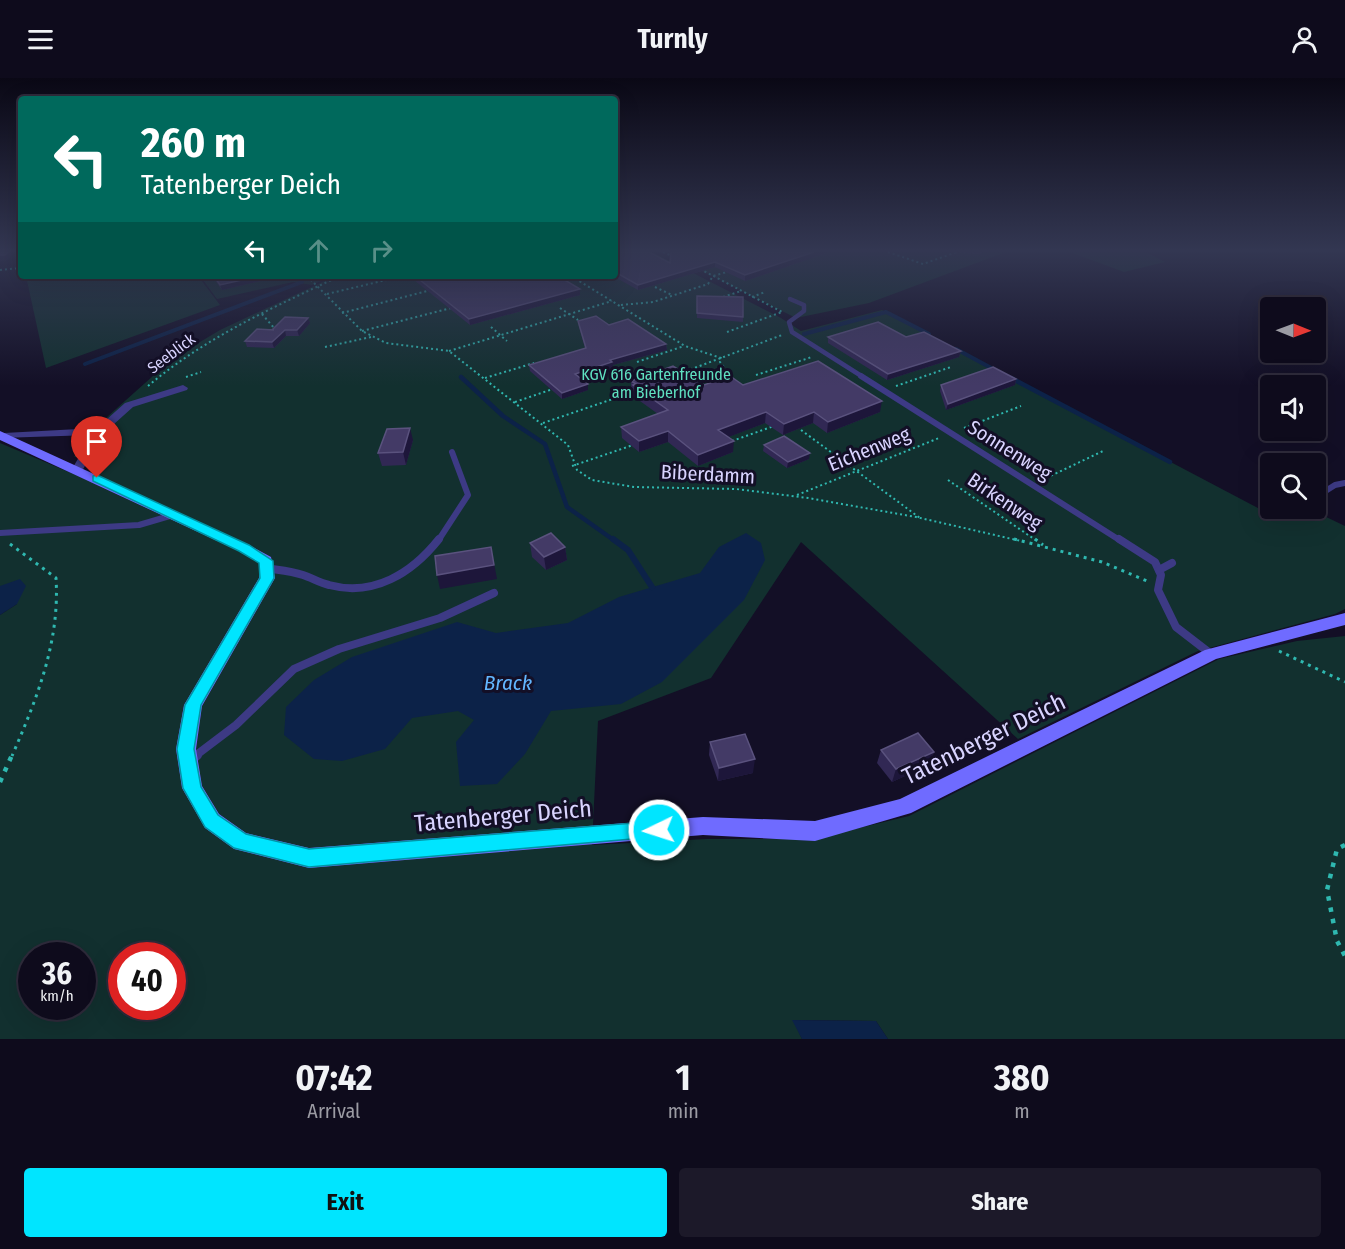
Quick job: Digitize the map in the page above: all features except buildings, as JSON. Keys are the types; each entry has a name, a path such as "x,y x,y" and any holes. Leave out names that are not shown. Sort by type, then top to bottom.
{"street":[{"path":"78,469 100,431 147,387"},
{"path":"129,405 183,388"},
{"path":"2,435 100,431"},
{"path":"2,435 244,548 266,561 266,568"},
{"name":"Tatenberger Deich","path":"266,568 267,578 193,705 186,749 192,788 212,821 241,842 309,858 703,826 815,831 904,807 1211,654 1345,619"}],"lane":[{"path":"790,299 804,305 804,312 789,321 792,332"},
{"name":"Sonnenweg","path":"792,332 1155,562 1159,570"},
{"path":"266,568 302,575 331,586 357,589 406,575 426,557 468,495 452,452"},
{"path":"1326,491 1335,485 1345,483"},
{"path":"0,533 140,525 173,515"},
{"path":"1172,563 1159,570 1161,575 1158,590 1176,627 1211,654"},
{"path":"188,761 209,748 236,725 256,703 294,669 339,649 440,618 494,592"}],"path":[{"name":"Seeblick","path":"147,387 200,345 296,297"},
{"path":"329,297 341,313 372,337 386,343 449,351 612,301"},
{"path":"341,313 406,297"},
{"path":"605,297 685,346 721,358"},
{"path":"619,305 653,302 667,297"},
{"path":"718,299 724,297"},
{"path":"752,297 794,318"},
{"path":"362,331 453,308"},
{"path":"560,308 578,320"},
{"path":"727,332 782,312"},
{"path":"261,313 275,330"},
{"path":"640,330 652,326"},
{"path":"491,327 507,341"},
{"path":"677,375 792,332"},
{"path":"325,347 372,337"},
{"path":"638,362 685,346"},
{"path":"449,351 543,423 568,446 572,466 635,444"},
{"path":"756,375 826,352"},
{"path":"721,358 720,362 735,382"},
{"path":"485,378 534,363"},
{"path":"884,389 951,367"},
{"path":"515,402 554,389"},
{"path":"543,423 637,391"},
{"name":"Eichenweg","path":"797,495 1022,406"},
{"path":"728,443 778,424"},
{"path":"796,427 921,519"},
{"path":"1033,484 1103,451"},
{"name":"Biberdamm","path":"572,466 579,475 600,482 638,486 702,486 797,495 921,519 1045,547 1128,570 1158,590"},
{"path":"702,480 702,486"},
{"name":"Birkenweg","path":"948,480 1045,547"},
{"path":"0,782 39,694 59,599 56,578 7,541"},
{"path":"1258,642 1345,682"},
{"path":"1345,845 1337,849 1327,890 1337,941 1345,956"}],"green space":[{"path":"31,297 214,297 220,305 46,368"},
{"name":"KGV 616 Gartenfreunde am Bieberhof","path":"291,297 740,297 801,331 882,310 1260,509 1260,519 1326,519 1326,517 1345,526 1345,609 1335,614 1198,651 1018,739 801,542 711,678 598,721 592,845 707,839 813,839 909,816 1219,659 1297,641 1345,636 1345,1039 888,1039 876,1021 793,1020 802,1039 0,1039 0,615 17,604 0,586 0,443 90,481 109,458 74,457 97,426 154,375 220,330"},
{"path":"754,297 886,297 869,303 796,318"}],"water":[{"name":"Brack","path":"746,533 761,543 765,560 744,600 662,682 621,704 551,711 525,754 497,784 460,786 456,742 474,720 458,711 412,718 385,749 342,761 314,759 284,735 286,707 314,680 352,657 457,622 496,633 568,623 619,597 700,573 719,547"},
{"path":"20,579 26,586 17,604 0,615 0,586"},
{"path":"792,1020 876,1021 888,1039 802,1039"}],"waterway":[{"path":"85,364 263,297"},
{"path":"804,334 886,312 929,334"},
{"path":"956,349 995,370"},
{"path":"461,377 503,416 545,444 567,507 615,541"},
{"path":"1011,378 1170,462"},
{"path":"613,539 628,550 652,587"}],"route":[{"path":"97,478 244,548 266,561 267,578 193,705 186,749 192,788 212,821 241,842 309,858 659,830"}]}
